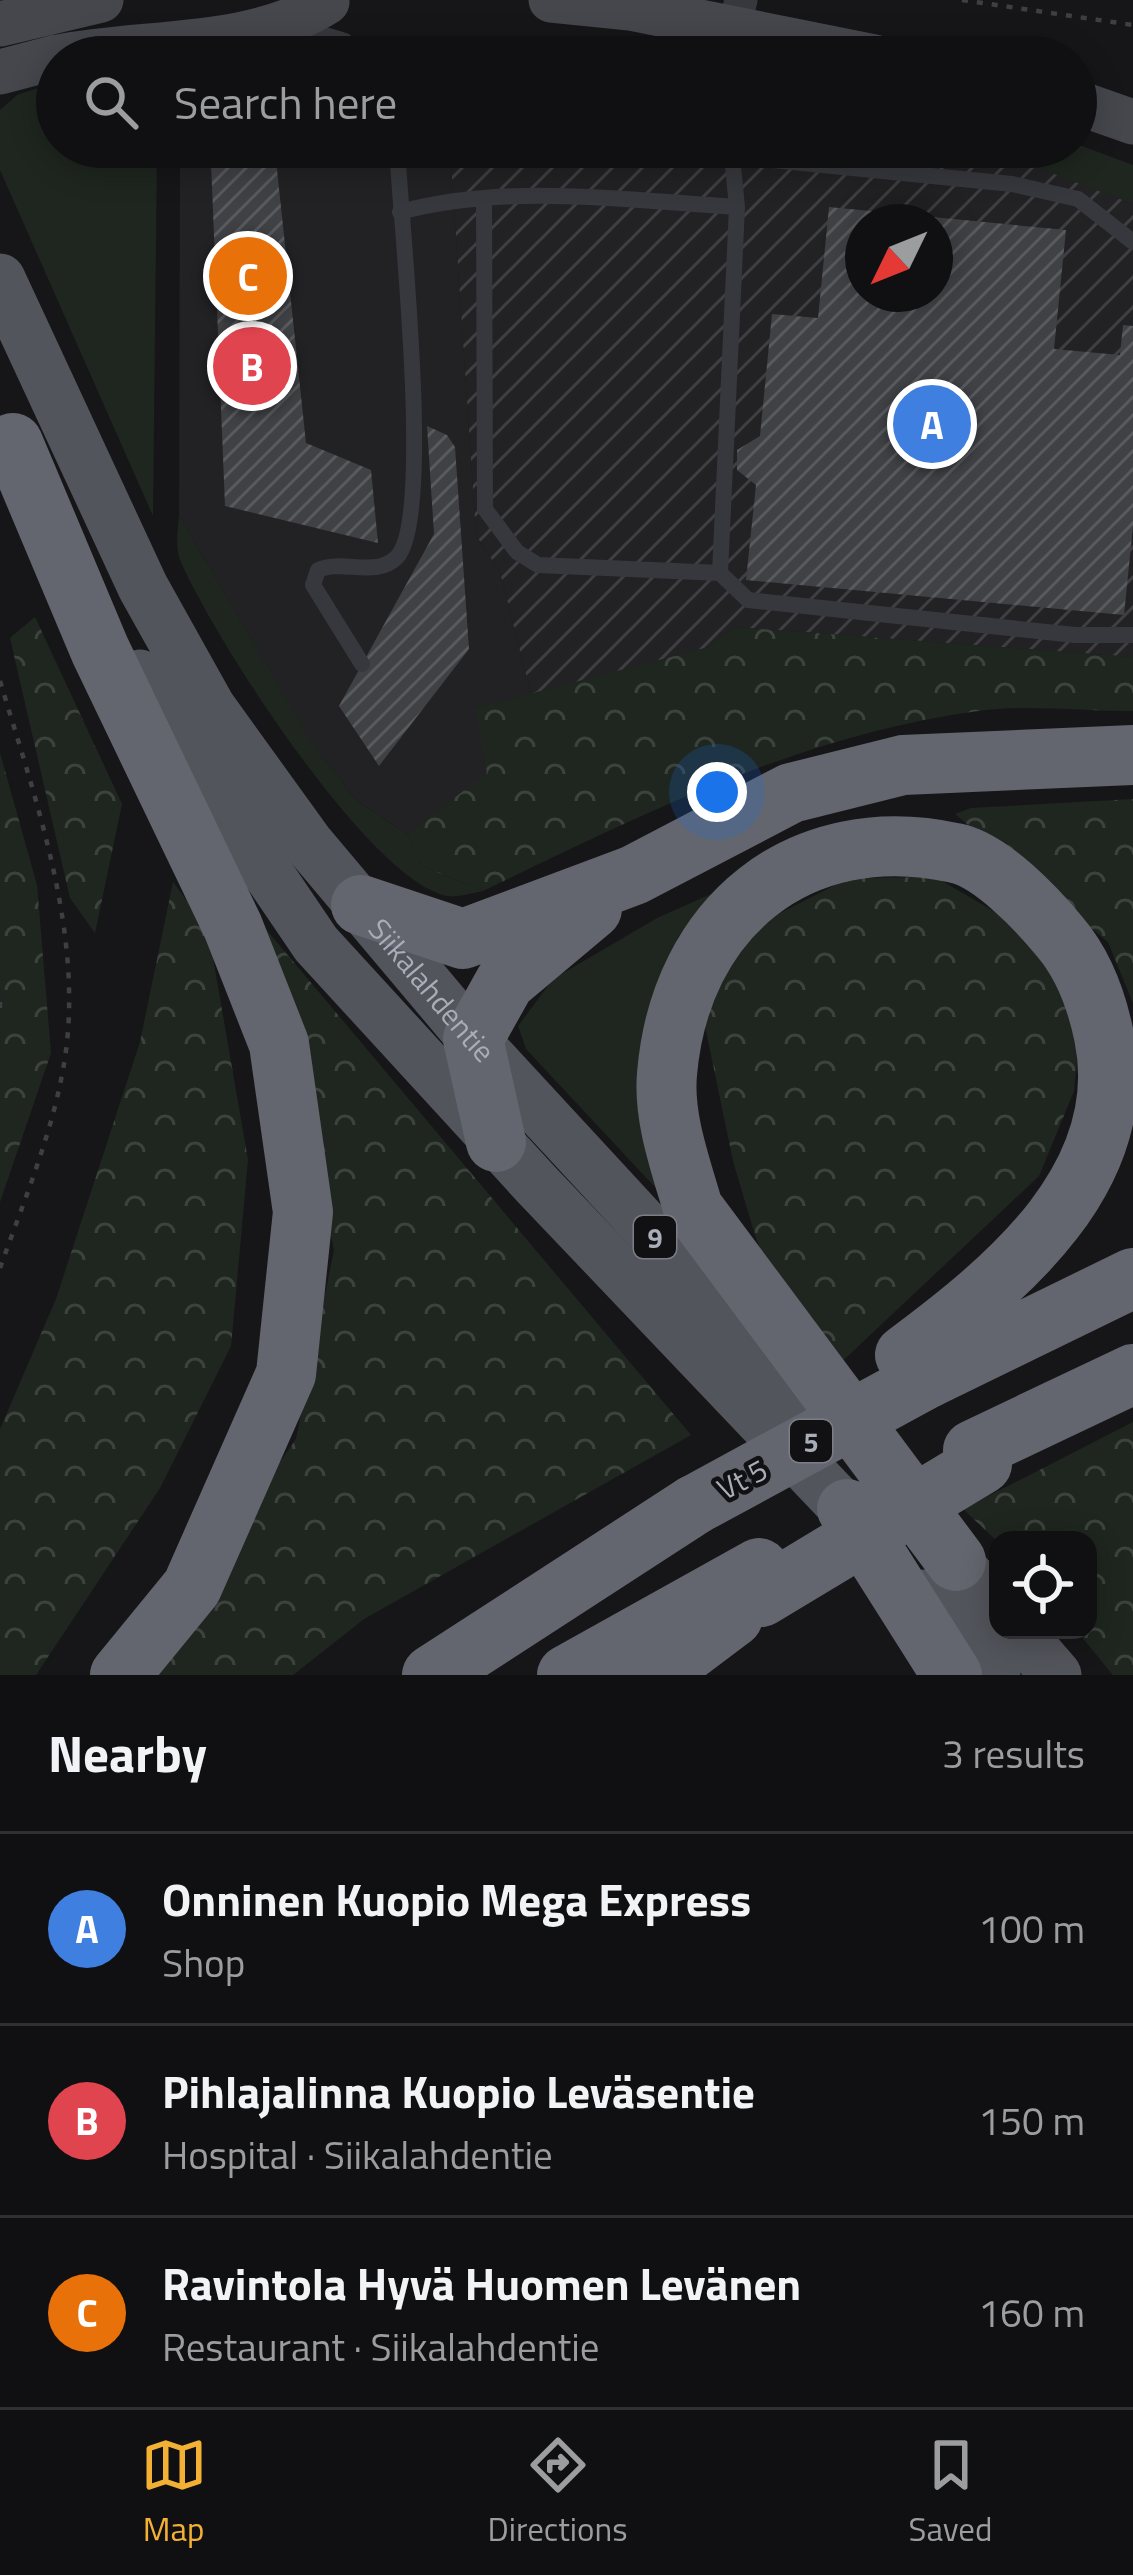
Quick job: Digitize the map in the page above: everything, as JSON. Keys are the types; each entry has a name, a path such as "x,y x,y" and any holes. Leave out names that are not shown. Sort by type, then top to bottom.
{"highway":[{"path":"7,428 100,650 233,927 279,1044 303,1211 286,1374 192,1588 119,1675"},
{"path":"361,905 463,939 634,875 791,793 903,765 1133,755"},
{"path":"916,1366 1016,1266 1084,1177 1113,1078 1100,1014 1073,951 1029,900 960,853 874,844 812,859 750,894 709,941 677,1011 666,1078 676,1151 693,1208 956,1561"},
{"path":"496,1142 473,1039 506,982 634,875"},
{"path":"432,1675 690,1500 916,1366 1133,1278"},
{"path":"567,1675 760,1582 1133,1374"},
{"path":"977,1457 1133,1387"},
{"path":"847,1510 952,1675"},
{"path":"656,1675 760,1582"}],"main road":[{"path":"0,24 101,0"},
{"path":"551,0 736,24 787,36"},
{"path":"167,36 318,7"},
{"path":"0,72 36,63"},
{"path":"1097,109 1133,122"},
{"name":"Siikalahdentie","path":"0,279 143,587 210,707 308,843 473,1039 989,1599"},
{"name":"Siikalahdentie","path":"7,428 172,733 316,944 496,1142 847,1510 995,1675"},
{"path":"1025,1639 1056,1675"}],"lane":[{"path":"318,7 341,36"},
{"path":"362,664 318,596 314,576 327,566 382,567 403,549 414,514 421,440 398,168"},
{"path":"720,573 737,207 734,168"},
{"path":"876,168 1012,184 1078,199 1133,242"},
{"path":"400,212 443,201 552,195 737,207"},
{"path":"484,199 485,509 496,530 538,565 720,573 748,600 1075,634 1133,635"},
{"path":"403,549 421,557"}],"path":[{"path":"962,0 1133,25"},
{"path":"0,681 67,950 68,1031 54,1108 0,1268"}],"shaded area":[{"path":"180,168 451,168 476,535 500,572 531,694 476,708 488,773 407,834 356,800 314,747 179,515"},
{"path":"451,168 1048,168 1133,204 1133,657 734,627 709,647 531,694 500,572 476,535"}],"green space":[{"path":"36,89 36,168 157,168 153,516 0,170 0,110 17,95"},
{"path":"1097,152 1133,165 1133,204 1039,168 1097,168"},
{"path":"179,515 314,746 356,800 407,834 422,866 483,891 447,896 414,880 336,802 258,695 197,595 178,555"},
{"path":"35,617 122,804 95,933 70,898 10,638"},
{"path":"734,627 1133,657 1133,711 997,709 848,738 724,781 483,891 422,866 407,834 487,773 475,708 709,647"},
{"path":"0,753 37,885 51,1053 0,1202"},
{"path":"1133,799 1133,1003 1108,942 955,814 971,808"},
{"path":"935,877 1009,920 1040,952 1081,1017 1074,1091 1039,1176 833,1370 773,1280 755,1235 733,1161 704,1021 747,930 849,878"},
{"path":"173,882 208,929 248,1160 231,1346 160,1488 36,1675 0,1675 0,1429 56,1299 140,1042"},
{"path":"711,894 678,938 661,979 680,1214 526,1049 518,1026 553,979 657,918"},
{"path":"265,928 691,1435 364,1619 293,1675 131,1675 296,1439 334,1250"},
{"path":"1133,1422 1133,1675 1113,1675 1083,1639 1097,1639 1097,1531 989,1534 963,1509"}],"building":[{"path":"211,168 277,168 306,443 371,470 378,543 225,506"},
{"path":"829,207 845,209 845,312 953,312 953,219 1066,230 1054,349 1120,355 1123,325 1133,326 1133,526 1124,615 746,580 756,485 737,470 737,450 760,436 772,314 818,318"},
{"path":"427,426 447,435 455,447 469,649 379,766 339,706 434,534"}],"place":[{"name":"Ravintola Hyvä Huomen Levänen","path":"248,276"},
{"name":"Pihlajalinna Kuopio Leväsentie","path":"252,366"},
{"name":"Onninen Kuopio Mega Express","path":"932,424"}]}
